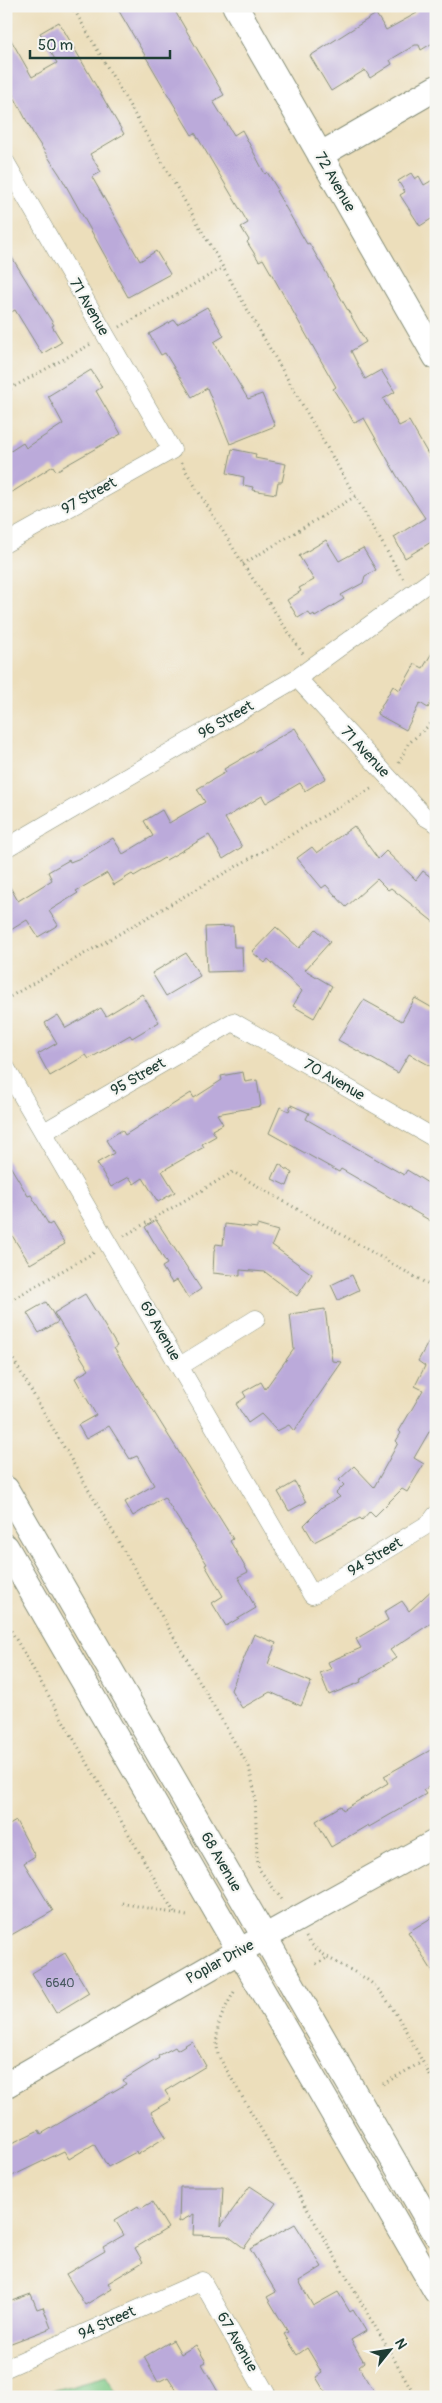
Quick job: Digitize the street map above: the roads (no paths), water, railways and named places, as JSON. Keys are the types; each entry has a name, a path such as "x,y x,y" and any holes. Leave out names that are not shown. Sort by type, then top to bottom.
{"main road":[{"name":"72 Avenue","path":"235,6 436,357"},
{"path":"320,155 436,88"},
{"name":"68 Avenue","path":"6,1489 436,2234"},
{"name":"68 Avenue","path":"6,1547 436,2291"},
{"name":"Poplar Drive","path":"6,2085 240,1951 436,1842"}],"street":[{"name":"71 Avenue","path":"6,163 172,450"},
{"name":"97 Street","path":"6,543 172,450"},
{"name":"96 Street","path":"6,848 297,678 436,577"},
{"name":"71 Avenue","path":"297,678 424,816 436,823"},
{"name":"95 Street","path":"44,1132 232,1022"},
{"name":"70 Avenue","path":"232,1022 436,1139"},
{"name":"69 Avenue","path":"6,1068 312,1595"},
{"path":"180,1366 256,1319"},
{"name":"94 Street","path":"312,1595 430,1523 436,1515"},
{"name":"94 Street","path":"6,2368 202,2281 206,2287"},
{"name":"67 Avenue","path":"206,2287 268,2397"}]}
